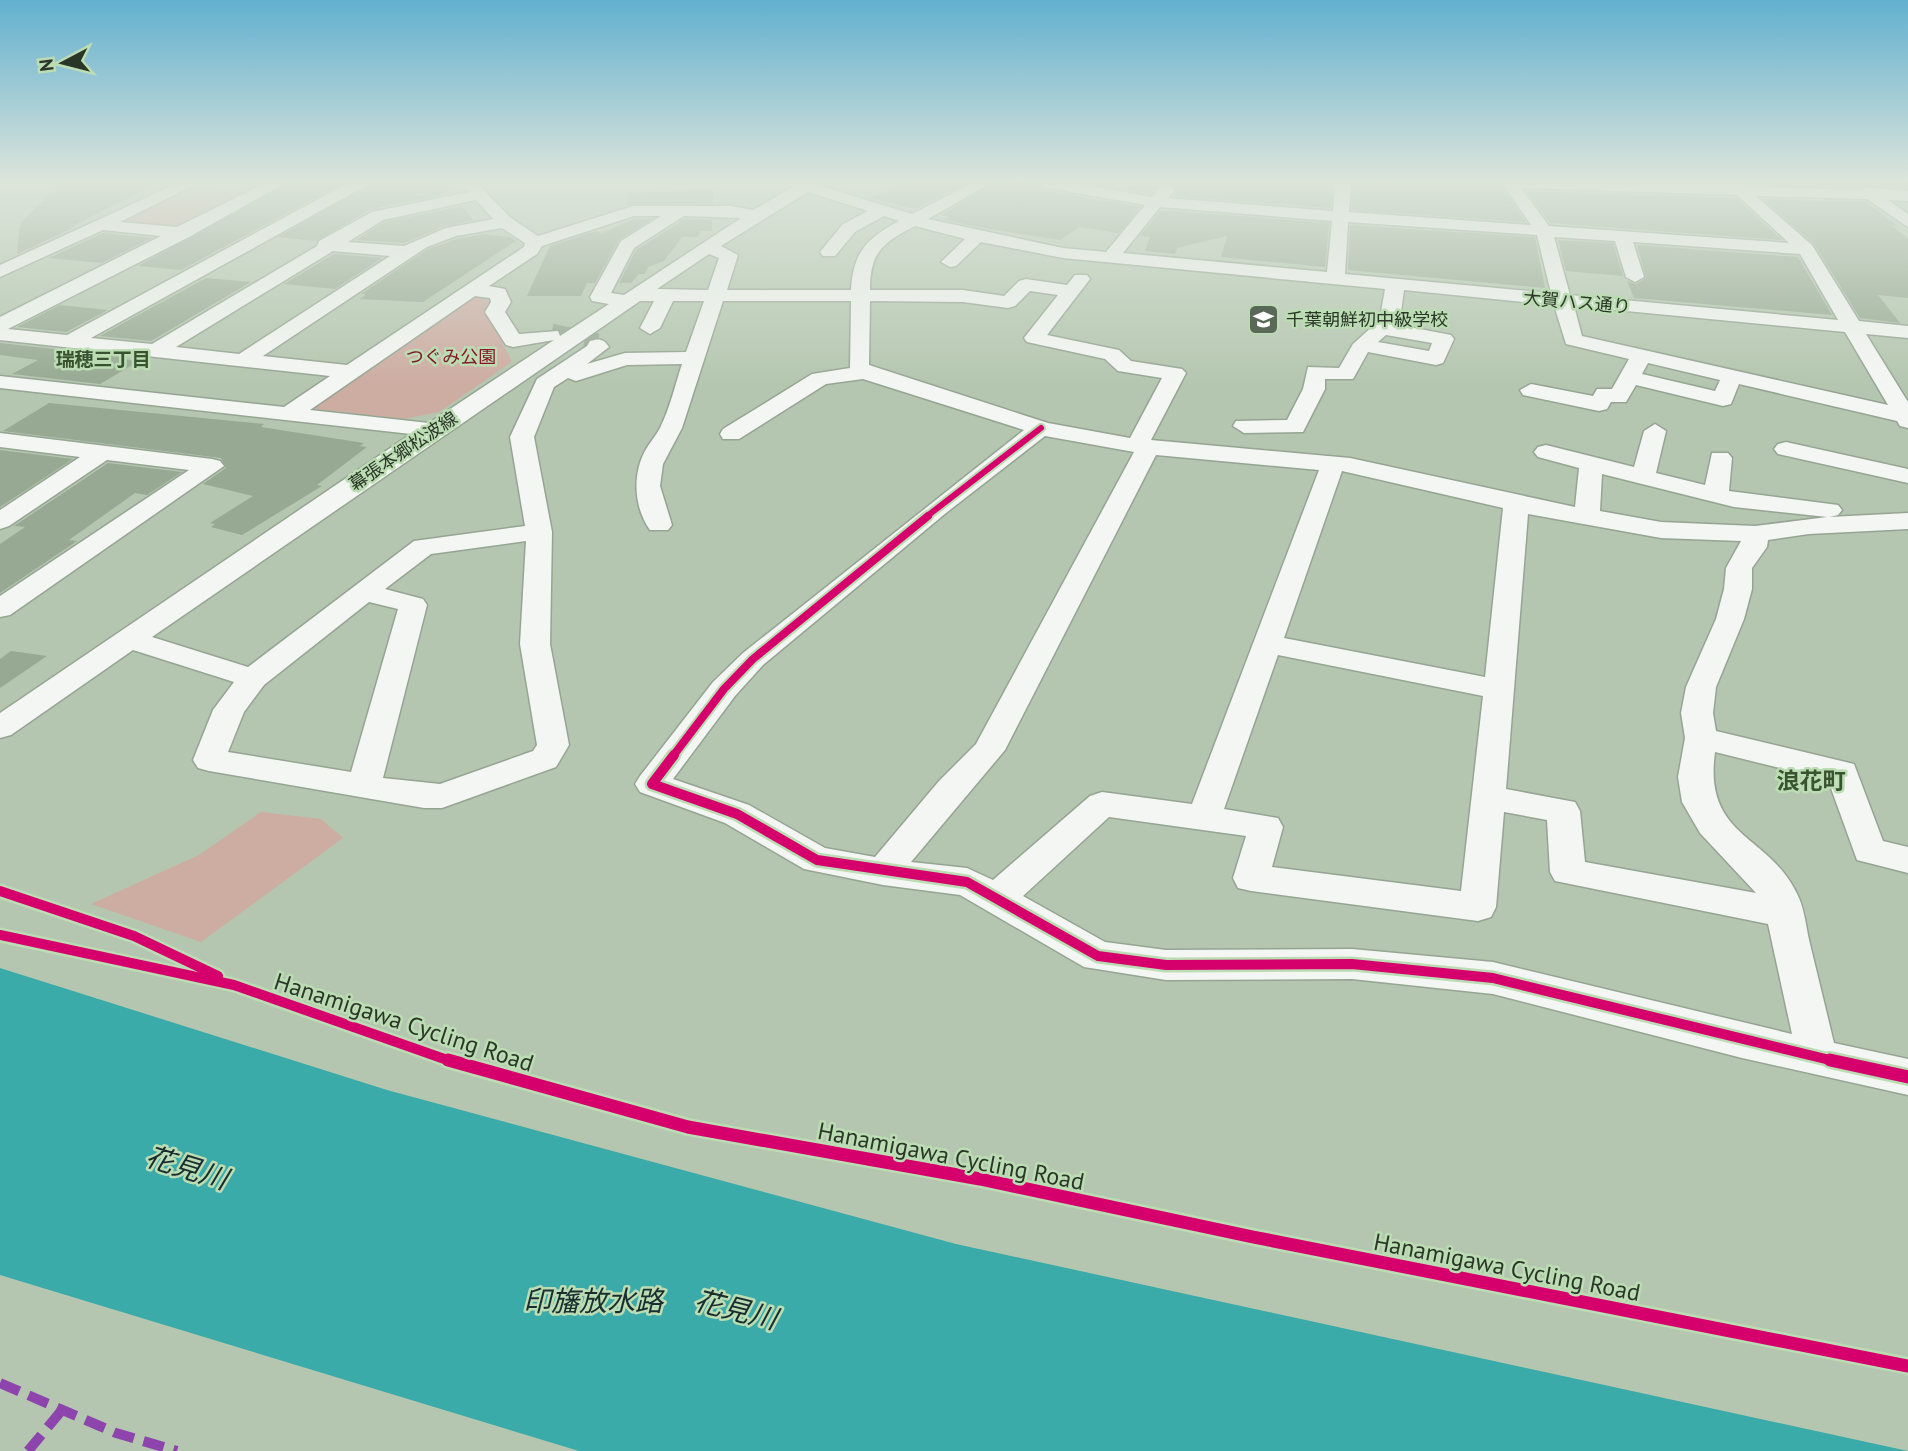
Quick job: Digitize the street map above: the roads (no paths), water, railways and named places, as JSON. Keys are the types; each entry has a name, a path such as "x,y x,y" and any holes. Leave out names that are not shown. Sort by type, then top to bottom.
{"street":[{"path":"0,272 45,251"},
{"path":"0,325 146,251"},
{"path":"71,341 232,251"},
{"path":"155,351 320,251"},
{"path":"393,251 408,252"},
{"path":"287,415 530,251"},
{"path":"599,297 624,251"},
{"name":"幕張本郷松波線","path":"0,729 433,430 705,251"},
{"path":"659,525 649,500 645,480 660,442 671,428 729,255 717,251"},
{"path":"864,372 859,365 861,273 869,251"},
{"path":"950,262 962,251"},
{"name":"大賀ハス通り","path":"1059,251 1103,258 1908,332"},
{"path":"883,872 951,789 989,750 1143,447 1175,373 1125,367 1112,354 1034,338 1072,291 1110,251"},
{"path":"1335,279 1337,251"},
{"path":"1550,251 1565,300 1573,340 1907,418"},
{"path":"1627,251 1635,277"},
{"path":"1690,251 1694,258 1817,267"},
{"path":"1807,251 1907,418"},
{"path":"243,360 408,252"},
{"path":"579,308 599,297 963,296 1008,302 1026,285 1072,291"},
{"path":"1366,346 1382,328 1391,312 1395,285"},
{"path":"471,290 498,293 501,302 495,312 513,341 551,335"},
{"path":"650,328 665,297"},
{"path":"1722,298 1732,316"},
{"path":"1234,455 1249,413 1301,413 1314,389 1315,371 1346,375 1360,348 1366,346 1436,359 1444,339 1382,328"},
{"path":"0,334 352,372"},
{"path":"539,532 422,547 253,678 229,710 209,760 442,796 545,759 553,745 535,644 539,532 522,437 545,384 599,347 597,345"},
{"path":"1531,390 1600,404 1605,394 1618,397 1642,355"},
{"path":"543,389 597,366 625,359 696,358"},
{"path":"731,433 820,379 864,372 1041,428 1143,447 1333,463 1516,504 1690,533 1755,534 1809,526 1908,520"},
{"path":"1629,377 1723,399 1732,375"},
{"path":"0,382 433,430"},
{"path":"1041,428 937,508 753,659 706,710 652,784 737,814 817,860 883,872 967,882 1098,956 1166,965 1352,964 1493,978 1908,1077"},
{"path":"1643,477 1655,431"},
{"path":"0,609 212,466 2,441"},
{"path":"1786,449 1908,476"},
{"path":"1546,452 1716,496 1773,506 1908,520"},
{"path":"0,521 102,453"},
{"path":"1716,496 1720,458"},
{"path":"1203,818 1333,463"},
{"path":"1587,517 1591,463"},
{"path":"997,898 1102,804 1266,827 1251,877 1478,907 1516,504"},
{"path":"1755,534 1754,547 1739,568 1738,589 1730,619 1707,665 1701,687 1697,713 1702,738 1696,777 1699,802 1712,824 1758,869 1781,900 1817,1057"},
{"path":"364,592 413,605 364,786"},
{"path":"128,639 253,678"},
{"path":"1268,643 1497,689"},
{"path":"1702,738 1842,772 1869,851 1908,860"},
{"path":"1487,797 1563,811 1568,872 1786,913"}],"water":[{"name":"印旛放水路","path":"0,968 387,1090 956,1244 1908,1451 579,1451 0,1275"}],"tunnel":[{"path":"551,335 597,345"}],"place":[{"name":"千葉朝鮮初中級学校","path":"1263,319"}],"district":[{"name":"瑞穂三丁目","path":"103,359"},
{"name":"浪花町","path":"1811,780"}],"park label":[{"name":"つぐみ公園","path":"451,356"}],"water label":[{"name":"花見川","path":"187,1167"},
{"name":"花見川","path":"736,1309"}]}
